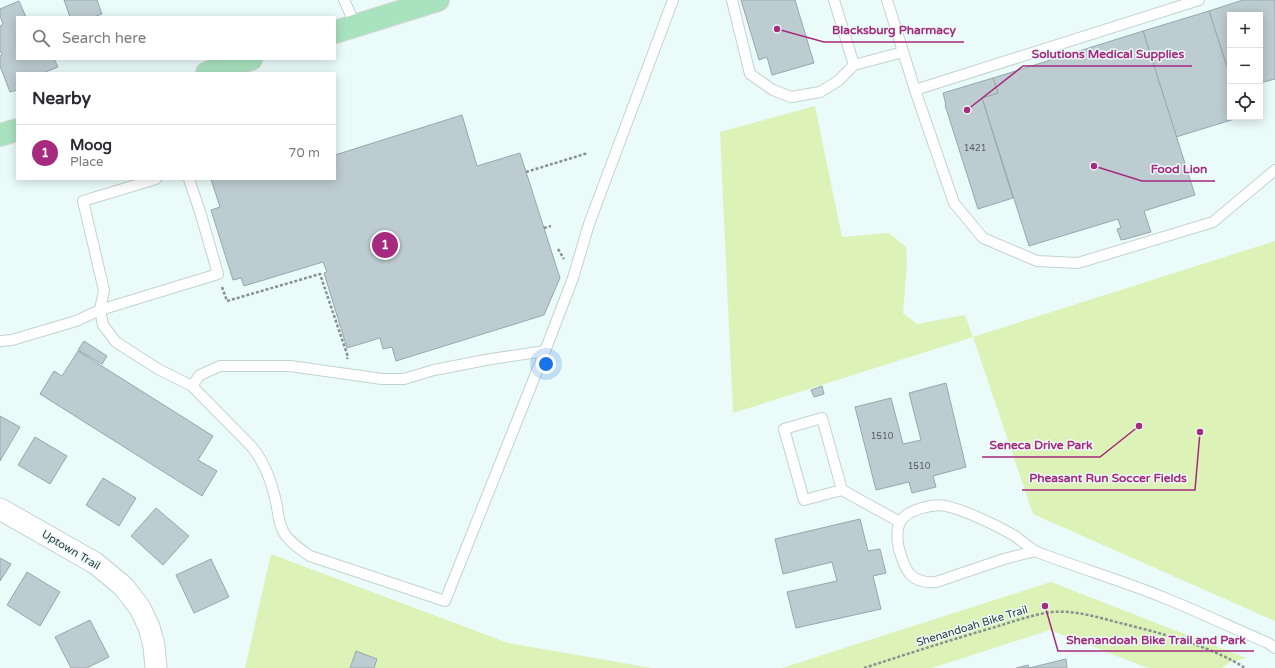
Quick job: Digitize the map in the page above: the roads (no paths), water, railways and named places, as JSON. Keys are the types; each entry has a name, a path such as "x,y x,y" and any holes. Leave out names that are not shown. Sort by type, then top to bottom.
{"main road":[{"path":"336,32 438,0"},
{"path":"210,72 248,60"},
{"path":"0,136 16,130"}],"street":[{"name":"Uptown Trail","path":"0,509 95,563 123,586 140,608 149,627 154,646 156,668"}],"lane":[{"path":"344,0 356,26"},
{"path":"152,180 82,200 104,290 100,310 103,325 116,342 158,369 192,386 252,447 259,456 271,485 283,531 296,546 310,556 445,601 546,351 573,278 589,224 673,0"},
{"path":"732,0 750,74 773,90 791,97 820,92 838,81 854,65 903,52"},
{"path":"834,0 854,65"},
{"path":"887,0 915,90 954,203 983,238 1037,261 1078,263 1213,222 1275,170"},
{"path":"915,90 1199,0"},
{"path":"0,341 12,340 76,320 100,310 218,274 189,180"},
{"path":"192,386 200,376 220,366 290,366 382,379 404,379 434,370 490,359 546,351"},
{"path":"842,490 822,418 784,429 804,500 842,490 900,522"},
{"path":"1035,551 1004,559 936,582 927,583 917,580 909,575 903,564 896,538 900,522 910,512 923,507 944,505 967,512 1015,537 1035,551 1165,598 1268,643 1275,648"}],"place":[{"name":"Blacksburg Pharmacy","path":"777,29"},
{"name":"Solutions Medical Supplies","path":"967,110"},
{"name":"Food Lion","path":"1094,166"},
{"name":"Moog","path":"385,245"},
{"name":"Seneca Drive Park","path":"1139,426"},
{"name":"Pheasant Run Soccer Fields","path":"1200,432"},
{"name":"Shenandoah Bike Trail and Park","path":"1045,606"}]}
